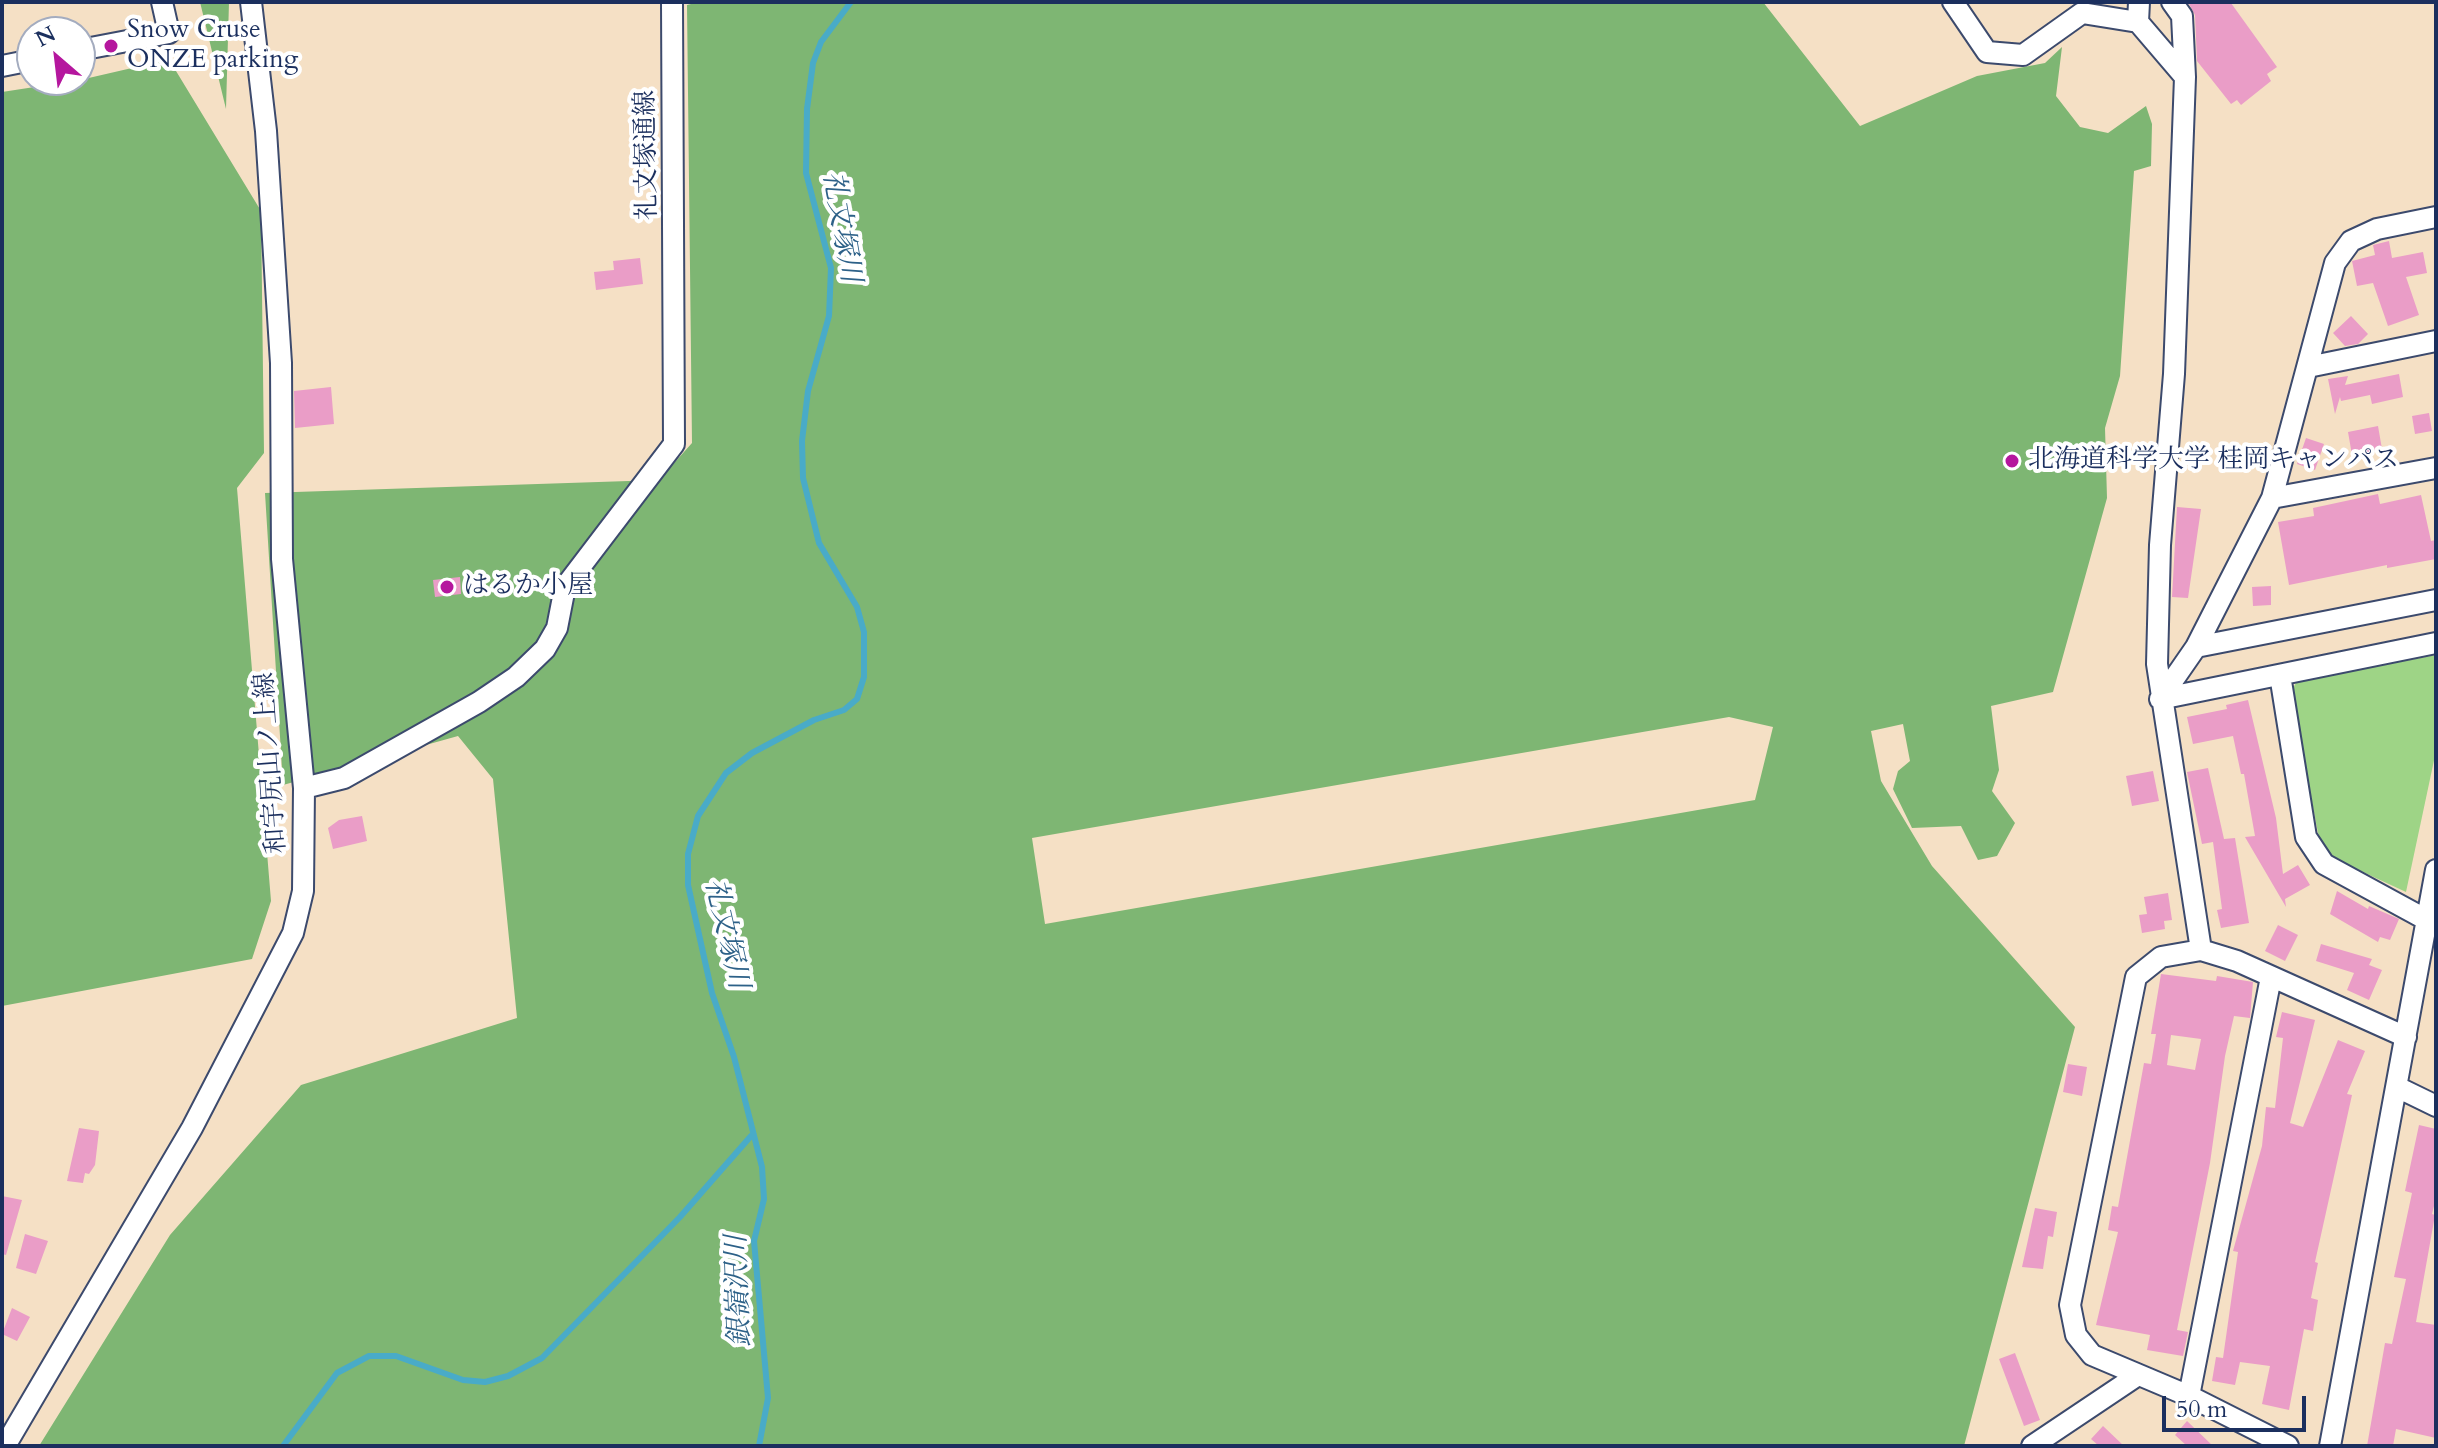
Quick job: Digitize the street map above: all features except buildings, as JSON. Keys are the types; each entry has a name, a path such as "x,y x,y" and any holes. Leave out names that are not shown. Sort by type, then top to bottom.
{"street":[{"path":"96,47 169,33 162,2"},
{"name":"和宇尻山ノ上線","path":"5,1446 192,1128 293,933 303,891 304,788 282,559 281,363 266,131 251,2"},
{"name":"礼文塚通線","path":"304,788 344,778 453,717 516,677 545,649 557,628 565,587 674,444 676,307 672,2"},
{"path":"1953,2 1987,52 2023,55 2082,13 2138,12 2185,77"},
{"path":"2172,2 2182,16 2185,77 2174,374 2160,545 2157,664 2201,950"},
{"path":"2160,699 2196,647 2272,498 2335,263 2351,241 2377,229 2436,217"},
{"path":"2308,367 2436,341"},
{"path":"2272,498 2436,468"},
{"path":"2196,647 2436,600"},
{"path":"2160,699 2436,643"},
{"path":"2280,675 2306,837 2324,864 2425,919"},
{"path":"2330,1446 2436,870"},
{"path":"2288,1446 2189,1396 2092,1355 2076,1335 2070,1305 2136,977 2161,957 2201,950 2271,977 2406,1037"},
{"path":"2189,1396 2271,977"},
{"path":"2397,1087 2436,1106"},
{"path":"2032,1446 2138,1375"}],"green space":[{"path":"200,2 229,2 226,109"},
{"path":"699,2 1763,2 1860,126 1977,76 2045,63 2062,47 2056,96 2080,127 2108,133 2146,106 2152,124 2151,166 2134,171 2120,376 2105,428 2107,498 2053,692 1991,706 1999,770 1992,791 2015,823 1997,856 1978,860 1961,826 1912,828 1893,789 1898,771 1910,761 1903,724 1871,731 1881,781 1932,866 2075,1027 1964,1446 39,1446 170,1235 301,1085 517,1018 493,779 458,736 283,785 265,493 659,480 692,443 687,5","holes":["1729,717 1773,727 1755,800 1045,924 1032,838"]},
{"path":"158,62 176,71 261,211 264,453 237,488 271,901 252,959 2,1006 2,92 16,90 16,96 96,96 96,76"},
{"path":"2436,655 2436,751 2406,892 2337,860 2326,849 2318,833 2291,692 2297,681"}],"waterway":[{"name":"礼文塚川","path":"759,1446 768,1398 754,1241 764,1199 762,1167 734,1057 712,993 688,885 688,854 698,816 726,773 752,753 814,720 844,710 857,699 864,677 864,632 857,607 819,543 803,478 802,441 808,391 829,316 831,268 806,173 807,109 813,63 821,42 851,2"},
{"name":"礼文塚川","path":"283,1446 337,1373 369,1356 396,1356 463,1380 485,1382 508,1376 542,1358 680,1217 751,1136"}],"place":[{"name":"Snow Cruse ONZE parking","path":"111,46"},
{"name":"北海道科学大学 桂岡キャンパス","path":"2012,461"},
{"name":"はるか小屋","path":"447,587"}],"water label":[{"name":"銀嶺沢川","path":"740,1291"}]}
